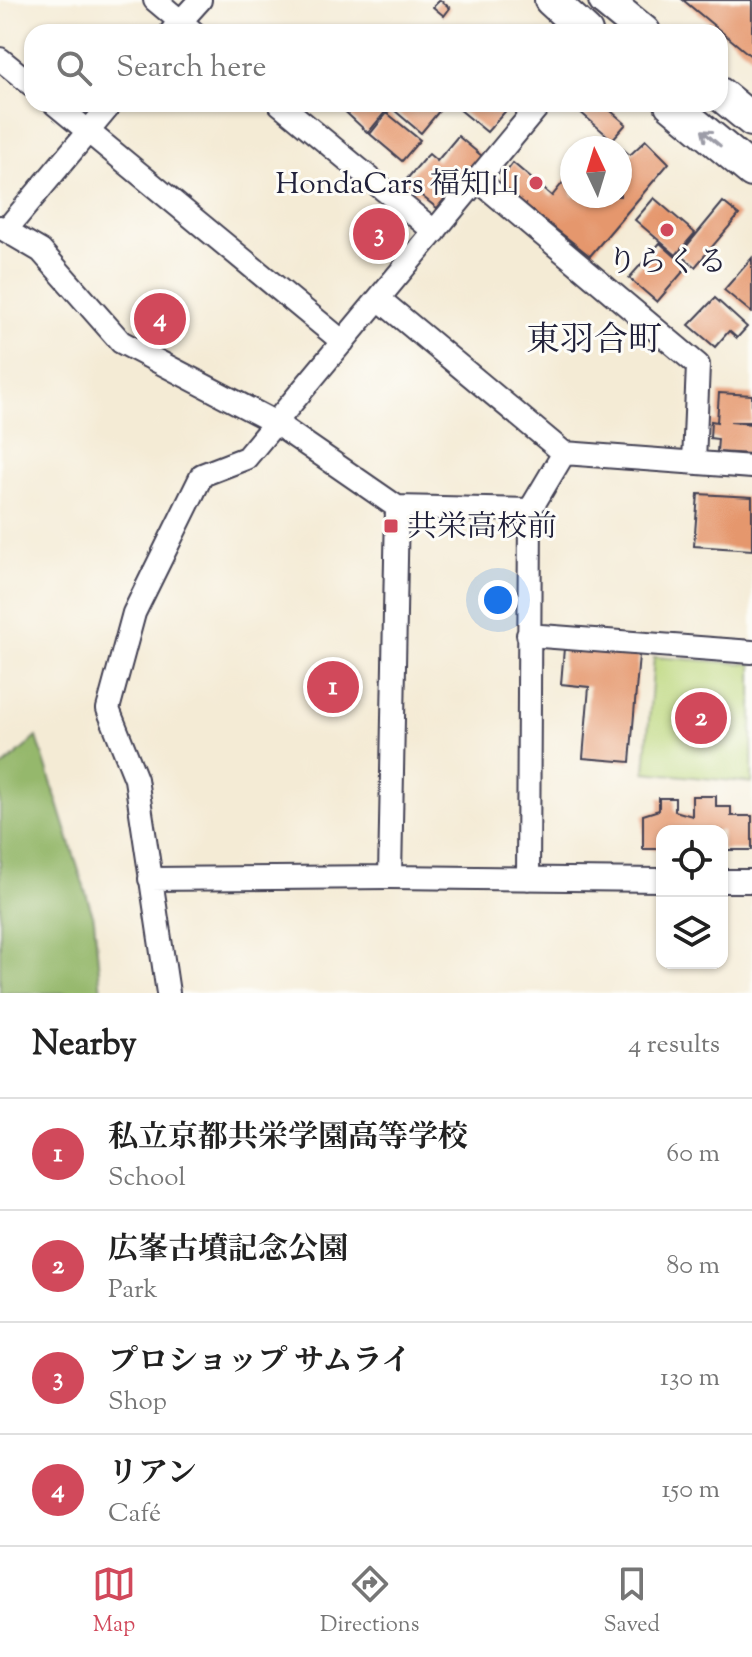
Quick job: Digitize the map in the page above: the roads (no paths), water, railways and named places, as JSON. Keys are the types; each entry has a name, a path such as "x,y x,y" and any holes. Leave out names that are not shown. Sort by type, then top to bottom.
{"highway":[{"path":"551,0 577,24"},
{"path":"605,0 634,24"},
{"path":"728,100 752,120"},
{"path":"681,112 752,171"}],"street":[{"path":"155,0 178,24"},
{"path":"185,24 200,0"},
{"path":"0,59 24,78"},
{"path":"65,112 343,342"},
{"path":"104,112 3,228 41,251 121,342 274,422 397,507 530,510"},
{"path":"290,112 435,232"},
{"path":"168,993 136,779 111,719 111,692 134,613 202,475 246,458 534,112"},
{"path":"479,181 698,365 694,462"},
{"path":"379,299 564,453 752,467"},
{"path":"528,879 530,510 564,453"},
{"path":"390,877 397,507"},
{"path":"528,635 752,652"},
{"path":"150,879 390,877 656,880"},
{"path":"728,881 752,881"}],"place":[{"name":"HondaCars 福知山","path":"536,183"},
{"name":"りらくる","path":"667,230"},
{"name":"プロショップ サムライ","path":"379,234"},
{"name":"リアン","path":"160,319"},
{"name":"共栄高校前","path":"391,526"},
{"name":"私立京都共栄学園高等学校","path":"333,687"},
{"name":"広峯古墳記念公園","path":"701,718"}],"district":[{"name":"東羽合町","path":"594,338"}]}
